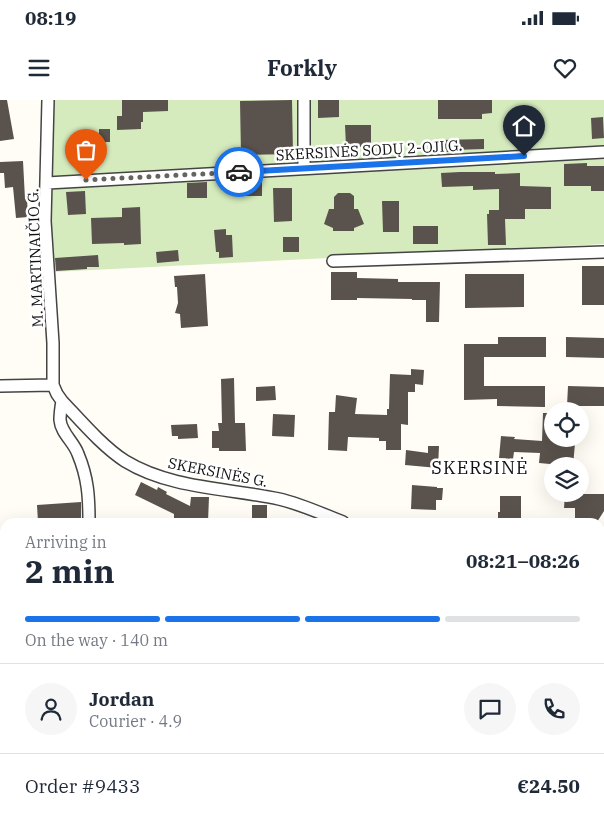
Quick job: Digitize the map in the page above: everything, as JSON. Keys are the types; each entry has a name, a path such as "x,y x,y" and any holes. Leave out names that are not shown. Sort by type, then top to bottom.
{"street":[{"name":"M. MARTINAIČIO G.","path":"48,100 45,221 53,343 53,385"},
{"path":"304,100 304,168"},
{"name":"SKERSINĖS SODŲ 2-OJI G.","path":"47,183 604,152"},
{"path":"332,261 604,252"},
{"path":"0,386 53,385"},
{"name":"SKERSINĖS G.","path":"53,385 56,394 62,401 108,448 137,468 182,483 280,500 333,518"},
{"path":"62,401 60,420 63,431 78,452 84,472 88,493 88,518"}],"green space":[{"path":"52,100 604,100 604,244 52,272 50,215"}],"building":[{"path":"0,100 7,100 14,139 0,141"},
{"path":"122,100 168,100 168,111 143,112 141,129 117,130 117,116 122,116"},
{"path":"292,100 293,154 241,155 240,101"},
{"path":"318,100 339,100 339,117 318,118"},
{"path":"438,100 492,100 492,113 482,114 482,119 438,119"},
{"path":"603,117 604,138 592,139 591,118"},
{"path":"345,125 371,125 371,147 346,147"},
{"path":"99,129 110,129 110,142 99,142"},
{"path":"484,139 484,149 441,152 440,140"},
{"path":"85,144 102,144 102,158 85,158"},
{"path":"23,161 28,217 16,218 13,187 5,188 4,173 0,173 0,162"},
{"path":"587,163 587,166 604,166 604,191 591,191 591,186 564,186 564,164"},
{"path":"441,173 520,173 520,186 551,187 551,209 525,209 525,219 505,219 506,245 488,245 487,214 489,214 489,210 499,210 499,189 473,190 473,186 442,187"},
{"path":"207,182 207,198 187,198 187,183"},
{"path":"262,182 262,196 246,196 246,183"},
{"path":"273,188 292,188 292,221 274,222"},
{"path":"85,191 86,214 68,215 66,192"},
{"path":"338,193 350,193 354,196 354,209 358,209 364,224 354,228 354,231 333,231 333,228 324,224 329,209 334,209 334,197"},
{"path":"382,201 399,201 399,232 383,232"},
{"path":"140,207 141,244 92,244 91,218 122,217 122,208"},
{"path":"413,226 438,226 438,244 413,244"},
{"path":"226,229 226,235 232,235 233,257 219,258 219,252 216,252 214,230"},
{"path":"283,237 299,237 299,252 283,252"},
{"path":"178,250 179,261 157,263 156,252"},
{"path":"98,255 99,267 56,271 55,258"},
{"path":"582,266 604,266 604,305 582,305"},
{"path":"331,272 357,272 357,278 398,279 398,282 440,282 439,322 426,322 426,300 357,298 357,300 331,300"},
{"path":"205,274 208,326 181,328 180,314 175,313 178,303 174,276"},
{"path":"465,274 524,274 524,307 465,308"},
{"path":"498,337 546,337 546,357 484,357 484,386 545,386 544,407 497,406 497,399 464,400 464,344 498,344"},
{"path":"566,337 604,338 604,358 566,357"},
{"path":"411,369 424,370 423,385 415,384 415,392 408,392 408,425 401,424 401,450 386,450 386,441 379,441 379,438 348,437 347,451 328,450 329,412 335,412 336,395 357,398 355,414 387,415 387,409 389,409 390,374 411,375"},
{"path":"234,378 235,423 245,423 246,451 219,451 219,448 212,448 212,431 219,431 218,423 222,423 221,379"},
{"path":"275,386 276,400 256,401 256,387"},
{"path":"568,386 604,387 604,406 589,406 589,402 567,402"},
{"path":"544,413 544,447 575,447 574,457 544,457 544,463 539,463 540,453 514,452 513,459 499,458 501,436 542,441"},
{"path":"273,414 295,415 294,437 272,436"},
{"path":"197,424 198,438 178,439 178,436 172,436 171,425"},
{"path":"428,446 439,446 438,468 405,465 406,450 428,453"},
{"path":"141,482 157,490 158,487 167,492 166,494 190,506 191,497 209,497 208,518 174,518 174,514 135,495"},
{"path":"412,485 443,488 442,500 436,500 436,510 411,509"},
{"path":"589,494 604,494 604,511 600,518 575,518 575,508 564,508 564,502 589,502"},
{"path":"500,496 521,496 521,518 498,518 498,512 500,512"},
{"path":"81,502 81,518 38,518 37,505"},
{"path":"252,505 267,505 267,518 252,518"}],"way so far":[{"path":"86,180 239,172"}],"district":[{"name":"SKERSINĖ","path":"480,467"}],"route":[{"path":"239,172 524,156"}]}
